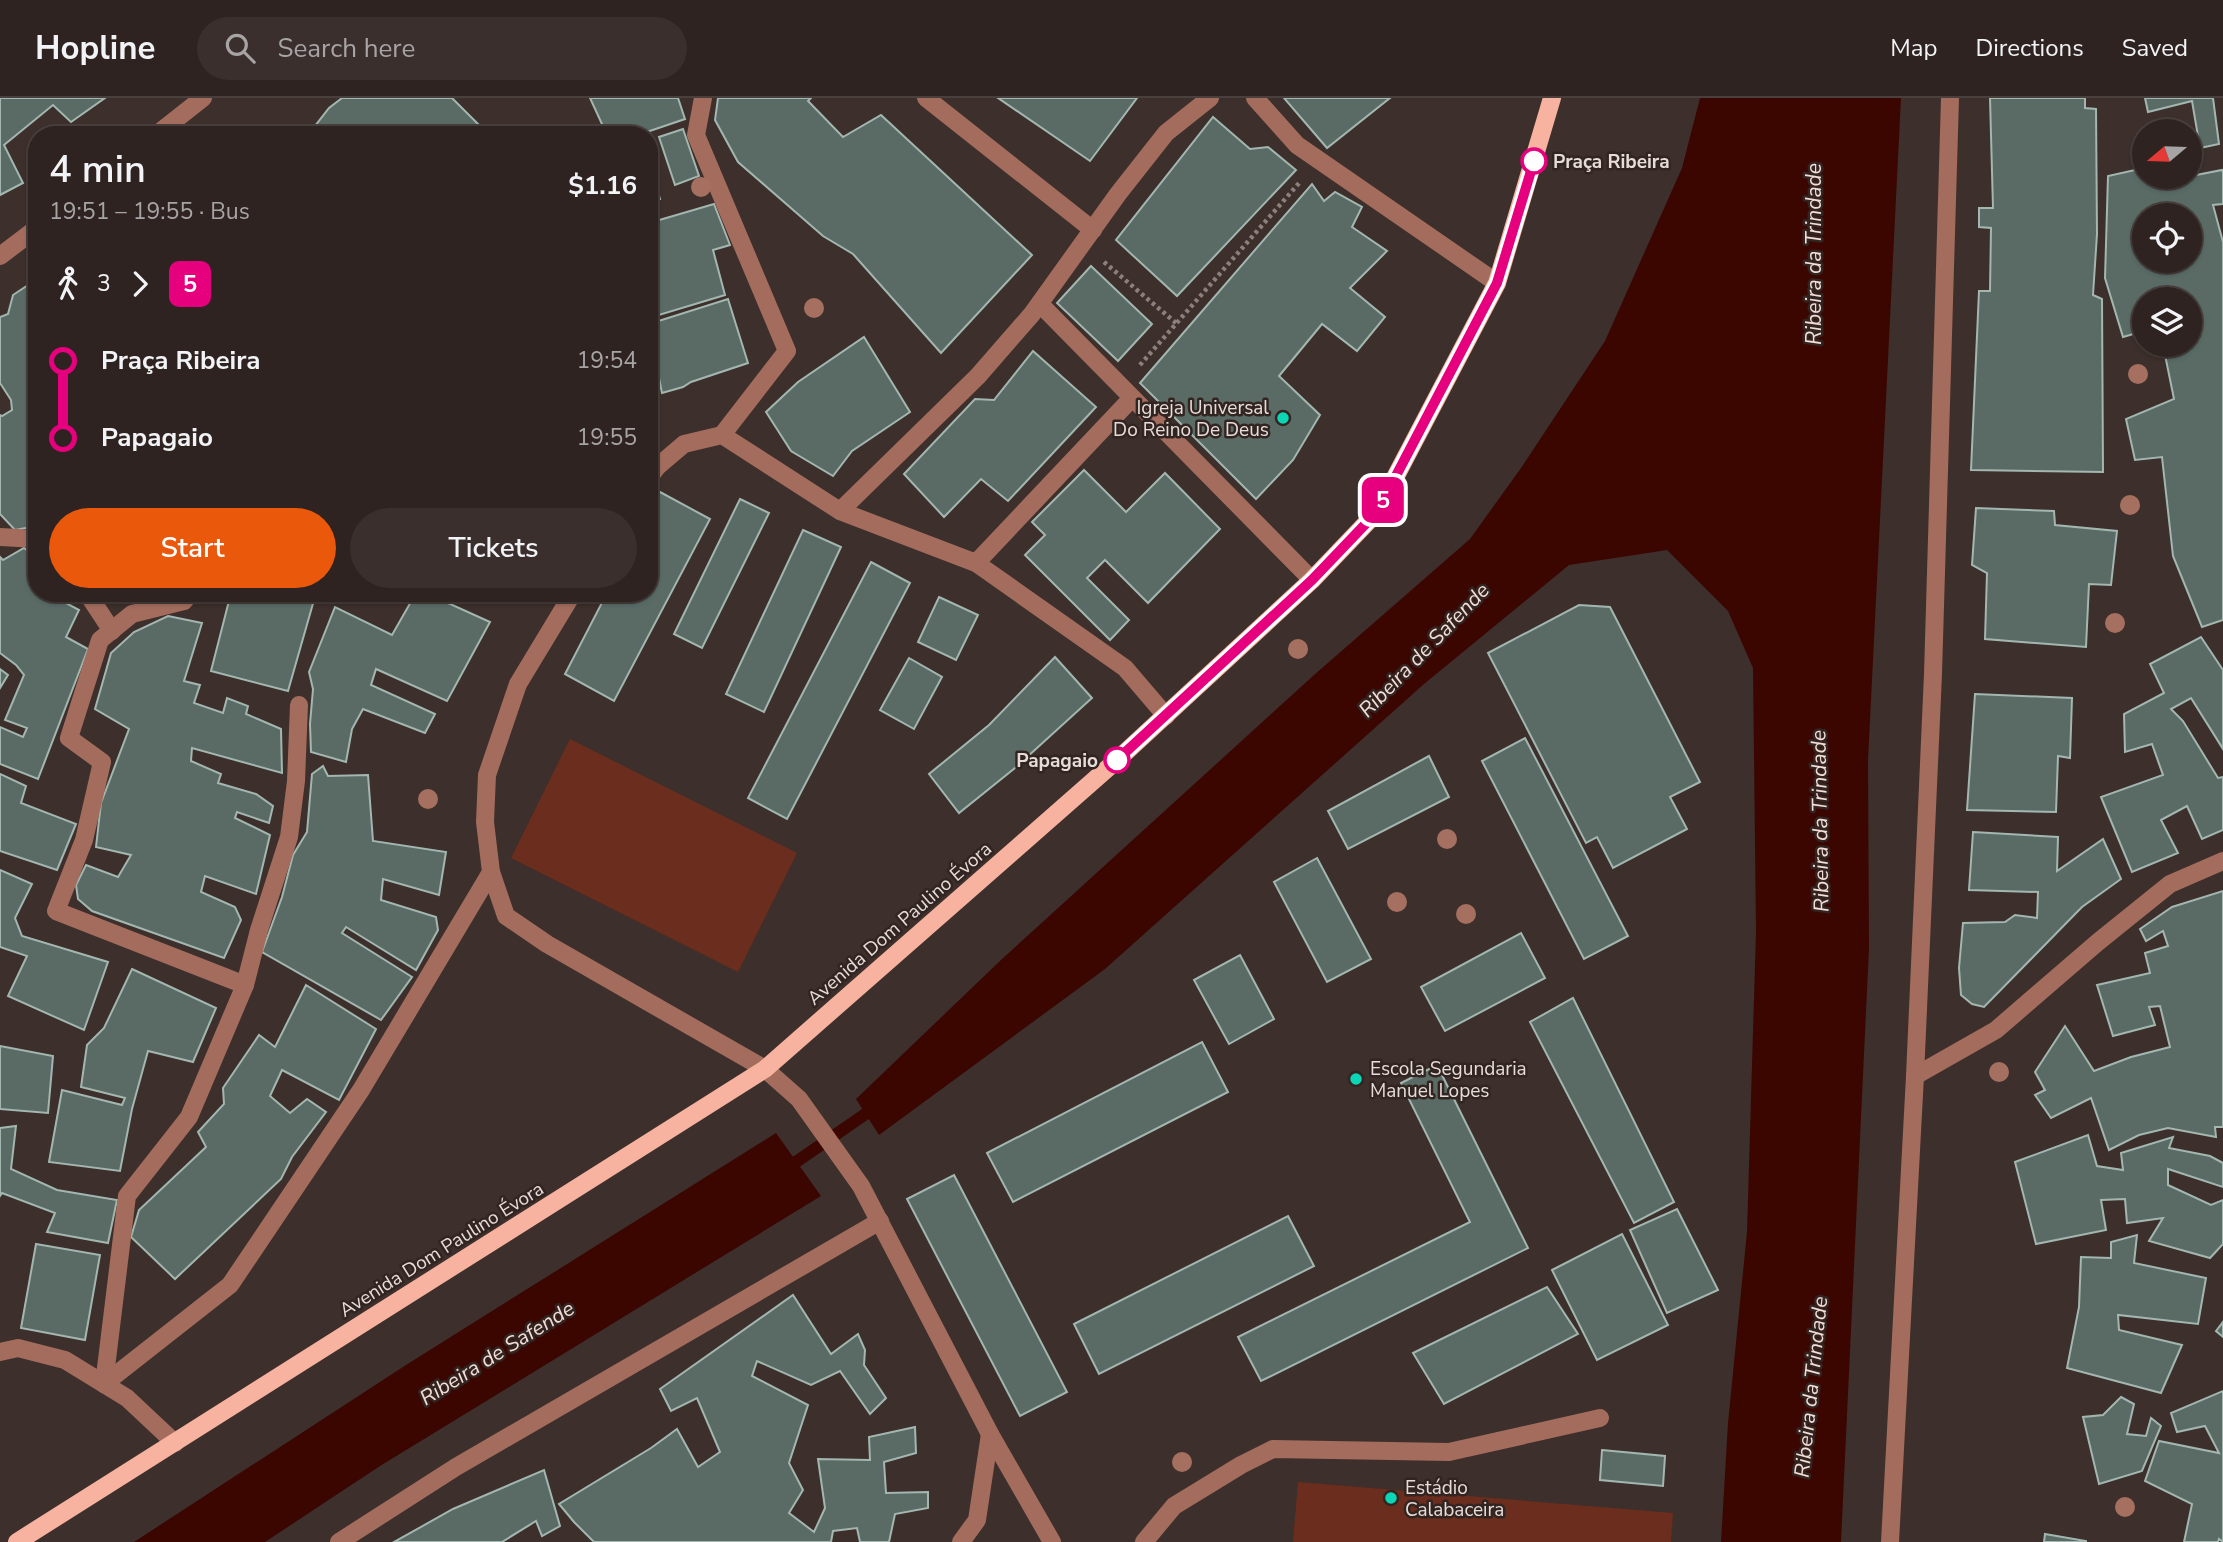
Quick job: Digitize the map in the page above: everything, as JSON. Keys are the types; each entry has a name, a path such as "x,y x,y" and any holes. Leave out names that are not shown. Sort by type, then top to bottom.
{"main road":[{"name":"Avenida Dom Paulino Évora","path":"17,1542 765,1069 1166,716 1312,580 1377,512 1497,283 1552,98"}],"street":[{"path":"168,126 204,98"},
{"path":"658,466 684,444 722,435 788,351 696,135 703,98"},
{"path":"926,98 1088,237"},
{"path":"1255,98 1297,145 1497,283"},
{"path":"1890,1542 1933,674 1950,98"},
{"path":"840,511 978,376 1040,304 1166,133 1200,101"},
{"path":"0,256 28,235"},
{"path":"1040,304 1312,580"},
{"path":"976,563 1126,392"},
{"path":"722,435 840,511 976,563 1125,668 1166,716"},
{"path":"0,537 28,539"},
{"path":"93,602 112,631"},
{"path":"180,602 132,614 100,640 69,738 102,762 84,840 56,912 244,985"},
{"path":"568,602 518,684 487,775 485,822 491,872 506,916 547,944 765,1069 799,1099 862,1185 990,1434 1052,1542"},
{"path":"104,1384 127,1196 189,1117 244,985 289,836 296,780 299,705"},
{"path":"1915,1076 1996,1030 2170,884 2223,861"},
{"path":"104,1384 230,1285 361,1090 491,872"},
{"path":"339,1542 456,1467 880,1221"},
{"path":"0,1352 18,1348 65,1360 127,1398 175,1443"},
{"path":"1144,1542 1174,1506 1241,1465 1273,1449 1449,1452 1600,1419"},
{"path":"961,1542 977,1520 990,1434"}],"path":[{"path":"1126,392 1176,323 1319,160"},
{"path":"1088,237 1176,323"}],"shaded area":[{"path":"570,739 797,853 738,972 511,858"},
{"name":"Estádio Calabaceira","path":"1298,1482 1673,1513 1671,1542 1293,1542"}],"water":[{"path":"1700,98 1901,98 1868,760 1869,948 1841,1542 1721,1542 1728,1423 1747,1232 1756,932 1753,668 1728,611 1667,550 1569,565 1424,684 1105,969 879,1135 856,1099 1002,959 1314,675 1470,539 1521,468 1605,341 1682,168"},
{"name":"Ribeira de Safende","path":"776,1133 821,1196 380,1466 265,1542 134,1542 406,1365"}],"building":[{"path":"0,98 105,98 71,122 53,105 4,145 23,183 0,195"},
{"path":"342,98 452,98 480,126 315,126 329,108"},
{"path":"590,98 678,98 685,119 658,128 658,126 603,126"},
{"path":"718,98 811,98 808,101 843,137 881,115 1032,255 941,353 853,254 823,236 738,162 715,120"},
{"path":"998,98 1137,98 1090,161"},
{"path":"1284,98 1390,98 1327,148"},
{"path":"1990,98 2085,98 2085,108 2096,109 2097,234 2093,295 2102,299 2103,472 1971,470 1979,291 1990,291 1991,228 1979,227 1979,208 1993,208"},
{"path":"2145,98 2213,98 2219,144 2202,148 2202,119 2195,119 2192,101 2148,112"},
{"path":"1213,117 1250,149 1268,147 1296,170 1177,296 1116,240"},
{"path":"683,129 699,176 675,185 659,137"},
{"path":"2132,171 2132,189 2202,189 2202,174 2223,172 2223,204 2213,205 2223,242 2223,620 2202,627 2173,556 2162,457 2135,460 2126,419 2174,399 2165,357 2202,357 2202,287 2132,287 2132,334 2123,337 2105,278 2108,176"},
{"path":"1312,184 1324,201 1335,192 1362,207 1352,227 1387,251 1350,288 1385,317 1357,351 1322,324 1279,376 1320,415 1293,460 1256,499 1140,383"},
{"path":"714,204 730,245 713,250 725,295 658,315 658,220"},
{"path":"1091,266 1152,324 1118,361 1057,303"},
{"path":"28,285 28,528 15,530 0,514 0,415 12,410 11,400 0,383 0,317 8,314 13,295"},
{"path":"728,299 748,363 662,393 658,373 658,321"},
{"path":"864,337 910,412 852,451 833,476 791,451 766,412 798,382"},
{"path":"1033,351 1096,407 1008,501 981,479 944,517 904,474 975,399 994,400"},
{"path":"1084,470 1126,512 1165,473 1220,529 1148,603 1105,560 1087,578 1129,620 1110,640 1025,555 1045,535 1032,522"},
{"path":"660,492 710,519 614,701 565,674 602,602 658,602"},
{"path":"740,499 769,513 702,648 674,634"},
{"path":"1976,508 2054,511 2055,525 2117,531 2111,585 2089,584 2086,647 1985,639 1987,573 1972,565"},
{"path":"803,530 841,547 764,712 726,694"},
{"path":"24,548 28,551 28,602 64,602 79,610 66,637 88,649 38,779 0,764 0,727 23,737 27,728 5,720 24,675 0,653 0,557 3,560"},
{"path":"871,562 910,583 787,819 748,798"},
{"path":"939,597 978,615 956,660 918,642"},
{"path":"229,602 313,602 288,691 211,671"},
{"path":"411,602 446,602 490,622 447,701 376,669 371,685 435,714 425,733 363,709 352,729 346,762 311,752 313,689 309,672 335,607 392,635"},
{"path":"1579,605 1610,607 1700,782 1670,797 1687,829 1613,868 1597,837 1586,843 1488,653"},
{"path":"168,616 202,623 184,681 200,685 194,703 223,713 227,698 248,706 246,714 281,729 282,773 192,748 191,761 221,774 218,783 256,794 273,806 269,823 237,812 235,818 270,835 256,894 205,876 201,892 235,907 241,920 224,958 92,911 78,899 76,885 86,865 118,877 131,855 96,847 101,803 129,729 95,709 111,653 134,632"},
{"path":"2201,637 2223,670 2223,749 2191,698 2171,709 2183,721 2218,778 2223,777 2223,830 2202,839 2187,806 2161,820 2178,853 2132,872 2101,797 2163,775 2152,744 2125,752 2124,714 2164,693 2150,664"},
{"path":"1055,657 1092,698 1015,768 959,813 929,774 989,725"},
{"path":"909,658 942,677 914,729 880,710"},
{"path":"0,669 8,675 0,688"},
{"path":"1975,694 2072,698 2070,758 2058,756 2056,812 1967,810"},
{"path":"1525,738 1628,936 1584,959 1482,761"},
{"path":"1429,756 1449,797 1348,849 1328,811"},
{"path":"323,766 328,776 368,775 373,841 446,852 439,895 383,879 381,900 436,917 438,930 416,970 346,927 342,933 412,977 381,1020 262,952 282,897 293,855 307,832 312,774"},
{"path":"0,774 26,786 21,803 76,824 57,870 0,851"},
{"path":"1973,832 2058,837 2057,871 2103,839 2121,879 2082,907 1984,1007 1972,1004 1961,995 1959,968 1963,923 2005,922 2015,915 2037,918 2038,892 1969,890"},
{"path":"1317,858 1371,959 1327,982 1274,882"},
{"path":"0,870 32,884 15,918 22,936 108,962 84,1030 8,996 27,956 0,947"},
{"path":"2223,891 2223,1127 2215,1127 2216,1137 2168,1128 2139,1135 2109,1150 2091,1098 2051,1118 2035,1095 2045,1090 2035,1072 2065,1026 2094,1071 2131,1057 2170,1047 2160,1006 2149,1007 2155,1025 2113,1036 2097,985 2150,973 2145,953 2168,946 2163,931 2146,941 2140,929 2172,907"},
{"path":"1521,933 1545,978 1445,1031 1421,987"},
{"path":"1240,955 1274,1019 1229,1044 1194,980"},
{"path":"132,969 216,1008 193,1062 148,1051 132,1109 120,1171 49,1162 62,1090 122,1105 125,1098 81,1087 87,1045 104,1028"},
{"path":"306,985 376,1029 339,1100 282,1070 270,1096 290,1113 307,1099 326,1112 292,1157 281,1179 175,1279 131,1237 139,1210 206,1147 198,1132 224,1104 223,1088 259,1035 275,1047"},
{"path":"1573,998 1674,1202 1634,1223 1530,1022"},
{"path":"1202,1042 1228,1092 1013,1202 987,1153"},
{"path":"0,1046 53,1056 48,1113 0,1109"},
{"path":"1437,1065 1528,1248 1261,1381 1238,1337 1470,1222 1401,1083"},
{"path":"16,1126 11,1169 57,1190 117,1200 108,1243 47,1232 55,1213 2,1193 0,1196 0,1128"},
{"path":"2088,1135 2097,1166 2123,1170 2121,1153 2173,1137 2169,1148 2210,1156 2223,1163 2223,1187 2168,1169 2168,1185 2211,1205 2223,1200 2223,1244 2210,1258 2149,1241 2163,1218 2127,1223 2125,1199 2101,1200 2106,1230 2036,1244 2015,1162"},
{"path":"954,1175 1067,1392 1020,1416 907,1199"},
{"path":"1677,1209 1718,1290 1667,1313 1630,1230"},
{"path":"1288,1216 1314,1266 1099,1374 1074,1324"},
{"path":"1622,1234 1668,1325 1597,1360 1552,1270"},
{"path":"2137,1235 2134,1263 2206,1278 2198,1324 2118,1315 2119,1330 2182,1345 2161,1393 2067,1368 2079,1307 2081,1257 2111,1258 2111,1242"},
{"path":"36,1244 100,1255 85,1340 21,1328"},
{"path":"1547,1287 1578,1334 1444,1404 1413,1353"},
{"path":"793,1295 831,1354 858,1334 865,1350 864,1365 886,1398 870,1414 840,1371 811,1385 757,1361 752,1376 808,1405 789,1463 803,1490 789,1513 814,1532 825,1508 818,1459 870,1460 869,1437 915,1427 916,1453 884,1462 886,1493 928,1492 928,1508 895,1514 889,1542 860,1542 857,1528 833,1531 831,1542 594,1542 559,1504 677,1429 698,1467 720,1452 697,1398 671,1411 660,1389"},
{"path":"2223,1322 2223,1337 2216,1331"},
{"path":"2223,1391 2223,1542 2219,1539 2218,1542 2184,1542 2192,1504 2145,1481 2159,1441 2219,1453 2205,1426 2177,1432 2171,1413"},
{"path":"2121,1397 2134,1404 2127,1434 2146,1436 2151,1418 2161,1426 2142,1471 2099,1484 2083,1417 2103,1415"},
{"path":"1602,1450 1665,1456 1663,1486 1600,1480"},
{"path":"544,1470 560,1526 542,1536 536,1521 502,1542 394,1542 453,1509"},
{"path":"2045,1534 2086,1541 2086,1542 2044,1542"}],"waterway":[{"path":"783,1171 877,1106"}],"bus line":[{"name":"5","path":"1117,760 1312,580 1377,512 1497,283 1534,161"}],"place":[{"name":"Praça Ribeira","path":"1534,161"},
{"name":"Igreja Universal Do Reino De Deus","path":"1283,418"},
{"name":"Papagaio","path":"1117,760"},
{"name":"Escola Segundaria Manuel Lopes","path":"1356,1079"},
{"name":"Estádio Calabaceira","path":"1391,1498"}],"water label":[{"name":"Ribeira da Trindade","path":"1814,254"},
{"name":"Ribeira da Trindade","path":"1820,821"},
{"name":"Ribeira da Trindade","path":"1811,1387"}]}
